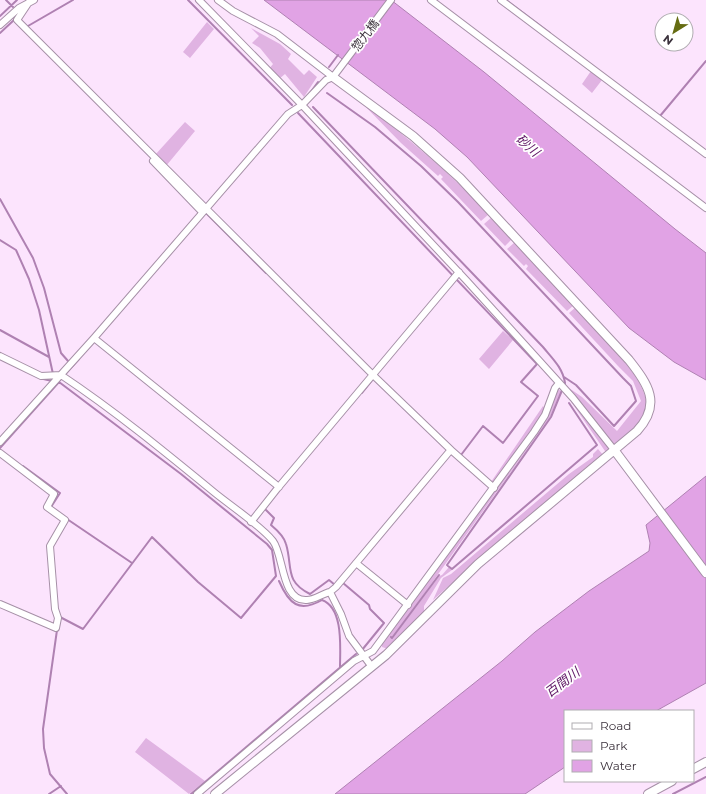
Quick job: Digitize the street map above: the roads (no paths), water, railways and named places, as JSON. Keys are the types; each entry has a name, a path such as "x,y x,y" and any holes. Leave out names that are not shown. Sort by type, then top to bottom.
{"street":[{"path":"199,0 302,105 456,275 562,386 622,460 706,573"},
{"path":"215,794 386,655 478,564 637,432 649,415 650,397 648,386 602,329 460,178 413,136 336,74 277,34 233,11 218,0"},
{"name":"惣九橋","path":"0,442 63,376 288,114 302,105 326,80 336,74 391,0"},
{"path":"431,0 706,208"},
{"path":"501,0 706,154"},
{"path":"0,25 31,1"},
{"path":"31,1 17,20 204,210"},
{"path":"153,161 373,375 494,488"},
{"path":"251,522 277,488 456,275"},
{"path":"95,339 277,488"},
{"path":"0,356 41,376 63,376 161,449 274,541 283,575 295,596 300,599 307,600 330,592 357,564 449,452"},
{"path":"197,794 320,688 354,661 373,651 494,488 545,415 555,388 562,386"},
{"path":"0,453 54,494 47,507 65,520 50,546 55,609 58,618 56,628 0,604"},
{"path":"357,564 408,605"},
{"path":"330,592 350,636 372,667"},
{"path":"694,768 706,762"},
{"path":"648,794 670,782"}],"water":[{"name":"砂川","path":"264,0 391,0 484,72 706,253 706,380 674,362 629,328 467,157 435,129"},
{"name":"百間川","path":"706,476 706,683 658,710 564,710 564,768 525,794 335,794 502,661 535,632 589,591 649,551 650,543 646,525"}],"waterway":[{"path":"6,0 13,7"},
{"path":"0,16 17,0"},
{"path":"28,26 73,0"},
{"path":"188,0 292,105"},
{"path":"506,0 550,33"},
{"path":"0,33 14,20"},
{"path":"329,67 338,55"},
{"path":"660,116 706,61"},
{"path":"310,93 318,82"},
{"path":"327,93 375,127 421,166 458,202 631,386 636,401 614,426 576,385 564,377"},
{"path":"313,107 543,347 557,364 564,378 565,383 551,417 447,565"},
{"path":"298,113 537,364 521,382 538,396 503,443 483,426 461,455"},
{"path":"0,199 33,258 44,288 61,353 68,361"},
{"path":"205,212 266,273"},
{"path":"0,240 16,250 29,279 39,310 53,374"},
{"path":"0,330 49,357"},
{"path":"58,382 79,359"},
{"path":"39,378 52,381"},
{"path":"362,393 374,378"},
{"path":"0,448 59,382 181,474 267,544 272,550 276,576 241,618 198,582 152,537 83,629 60,617"},
{"path":"448,566 452,569 597,445 569,403"},
{"path":"23,466 60,493 51,507"},
{"path":"264,508 274,518 271,525 284,538 291,573 296,584 310,594 329,580 335,585"},
{"path":"67,519 132,563"},
{"path":"391,637 392,638 439,575"},
{"path":"279,581 287,596 296,604 307,606 322,600 329,604 334,611 339,630 340,667"},
{"path":"343,583 369,605 370,609 384,623 362,650"},
{"path":"55,630 57,630 43,729 44,748 50,774 67,794"},
{"path":"191,794 356,654"},
{"path":"673,794 706,777"},
{"path":"49,794 61,786"}]}
